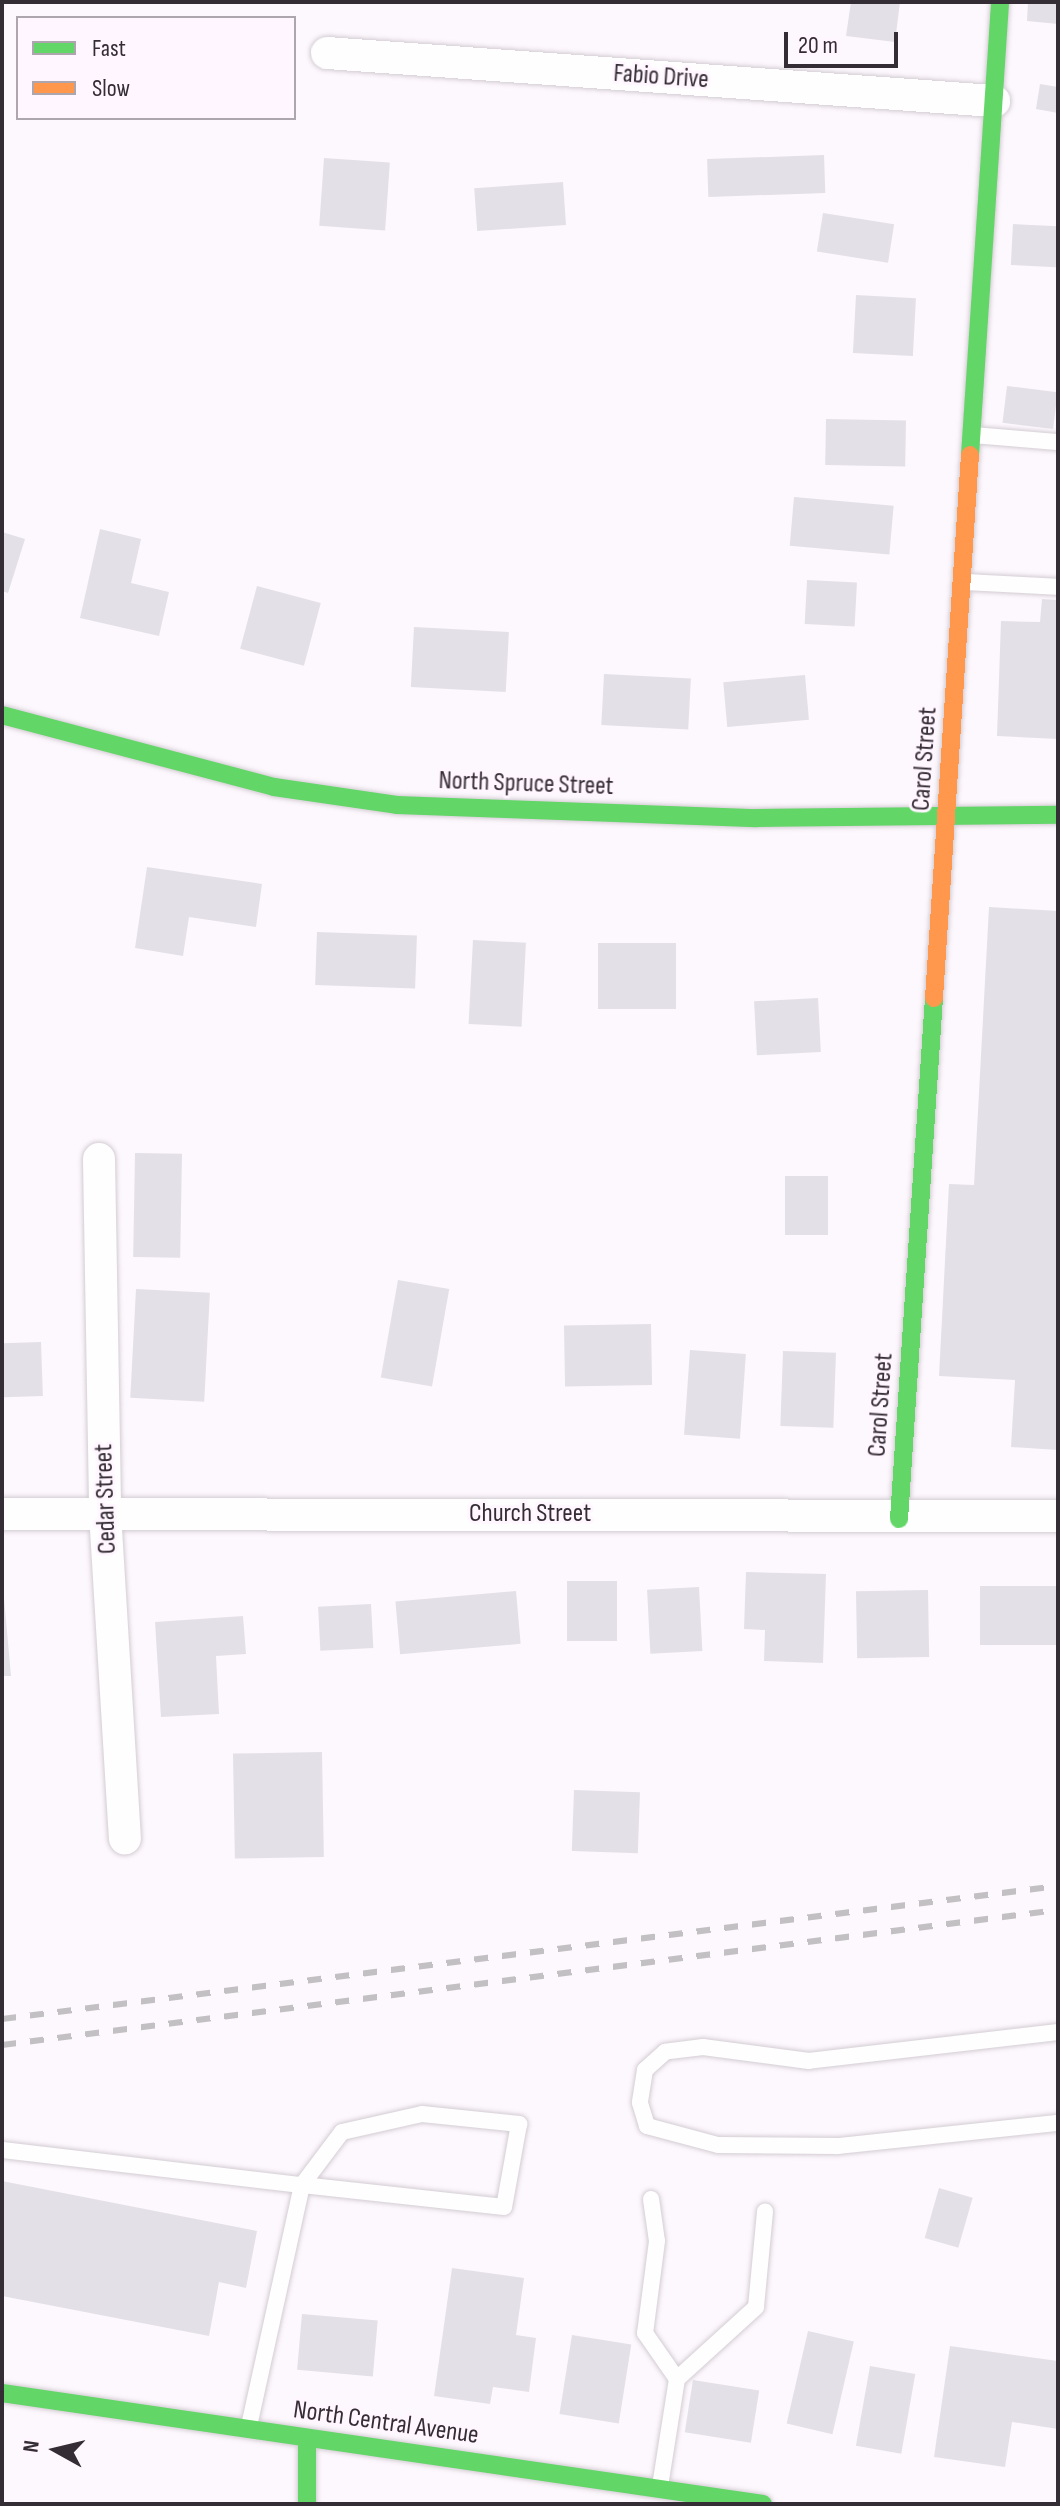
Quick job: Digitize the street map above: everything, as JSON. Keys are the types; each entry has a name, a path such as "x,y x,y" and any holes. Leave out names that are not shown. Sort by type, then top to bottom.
{"street":[{"name":"Carol Street","path":"899,1519 1000,2"},
{"name":"Fabio Drive","path":"327,53 994,101"},
{"name":"North Spruce Street","path":"2,715 274,787 397,805 757,818 1058,815"},
{"name":"Cedar Street","path":"99,1159 105,1513 125,1838"},
{"name":"Church Street","path":"2,1514 899,1519 1058,1516"},
{"name":"North Central Avenue","path":"2,2393 763,2504"},
{"path":"307,2439 307,2504"}],"lane":[{"path":"972,435 1058,442"},
{"path":"963,582 1058,587"},
{"path":"1058,2032 809,2061 703,2047 665,2052 645,2070 640,2103 647,2126 718,2145 838,2146 1058,2123"},
{"path":"2,2150 302,2185 504,2207 519,2124 422,2114 342,2132 302,2185 248,2428"},
{"path":"651,2199 657,2241 645,2333 677,2379"},
{"path":"659,2488 677,2379 756,2307 765,2211"}],"building":[{"path":"851,2 900,2 895,42 846,36"},
{"path":"1028,2 1058,2 1058,24 1027,21"},
{"path":"1040,84 1058,87 1058,113 1036,109"},
{"path":"824,155 825,193 708,197 707,159"},
{"path":"324,158 390,163 385,230 319,226"},
{"path":"563,182 566,225 477,231 474,188"},
{"path":"823,213 894,224 888,263 817,252"},
{"path":"1013,224 1058,226 1056,267 1011,265"},
{"path":"856,295 916,298 913,356 853,353"},
{"path":"1007,386 1058,392 1053,429 1002,423"},
{"path":"826,419 906,420 905,466 825,465"},
{"path":"794,497 894,506 889,555 790,546"},
{"path":"100,529 141,539 131,583 169,592 159,636 80,618"},
{"path":"2,532 25,539 8,593 2,591"},
{"path":"807,580 857,583 855,627 805,624"},
{"path":"257,586 321,603 304,666 240,649"},
{"path":"1042,599 1058,600 1058,739 997,736 1001,621 1040,622"},
{"path":"414,627 509,632 506,692 411,687"},
{"path":"604,674 691,679 688,729 601,725"},
{"path":"805,675 809,720 727,727 723,682"},
{"path":"147,867 262,884 256,927 189,917 183,956 135,948"},
{"path":"989,907 1058,911 1058,1450 1011,1447 1015,1380 939,1376 949,1184 974,1185"},
{"path":"317,932 417,935 415,988 315,985"},
{"path":"473,940 526,943 522,1027 469,1024"},
{"path":"598,943 676,943 676,1009 598,1009"},
{"path":"818,998 821,1052 757,1055 754,1001"},
{"path":"135,1153 182,1154 180,1258 133,1257"},
{"path":"785,1176 828,1176 828,1235 785,1235"},
{"path":"398,1280 449,1289 432,1387 381,1377"},
{"path":"136,1289 210,1293 204,1402 130,1398"},
{"path":"651,1324 652,1385 565,1387 564,1326"},
{"path":"41,1342 43,1396 4,1397 2,1343"},
{"path":"690,1350 746,1354 740,1439 684,1435"},
{"path":"783,1351 836,1353 833,1428 780,1426"},
{"path":"746,1572 826,1574 823,1663 764,1661 765,1630 744,1629"},
{"path":"567,1581 617,1581 617,1641 567,1641"},
{"path":"980,1586 1058,1586 1058,1645 980,1645"},
{"path":"699,1587 702,1651 650,1654 647,1590"},
{"path":"928,1590 929,1657 857,1658 856,1591"},
{"path":"516,1591 521,1644 400,1654 395,1602"},
{"path":"4,1598 11,1676 2,1676"},
{"path":"371,1604 373,1648 320,1651 318,1607"},
{"path":"243,1616 246,1654 216,1656 219,1714 161,1717 155,1622"},
{"path":"322,1752 324,1857 235,1859 233,1754"},
{"path":"574,1790 640,1792 638,1853 572,1851"},
{"path":"2,2181 257,2231 246,2288 219,2282 209,2336 2,2296"},
{"path":"939,2188 973,2198 958,2248 925,2238"},
{"path":"452,2268 524,2278 516,2335 536,2338 529,2392 493,2387 490,2404 434,2396"},
{"path":"302,2314 378,2321 373,2376 297,2370"},
{"path":"808,2331 854,2342 832,2434 787,2424"},
{"path":"572,2335 631,2344 619,2423 559,2414"},
{"path":"950,2346 1058,2361 1058,2429 1012,2422 1005,2467 934,2457"},
{"path":"870,2366 915,2374 901,2454 856,2446"},
{"path":"693,2380 759,2390 751,2443 685,2432"}],"railway":[{"path":"2,2019 1058,1886"},
{"path":"2,2045 1058,1910"}],"traffic: fast":[{"path":"970,455 1000,2"},
{"path":"2,715 274,787 397,805 757,818 1058,815"},
{"path":"899,1519 934,998"},
{"path":"2,2393 763,2504"},
{"path":"307,2439 307,2504"}],"traffic: slow":[{"path":"934,998 970,455"}]}
